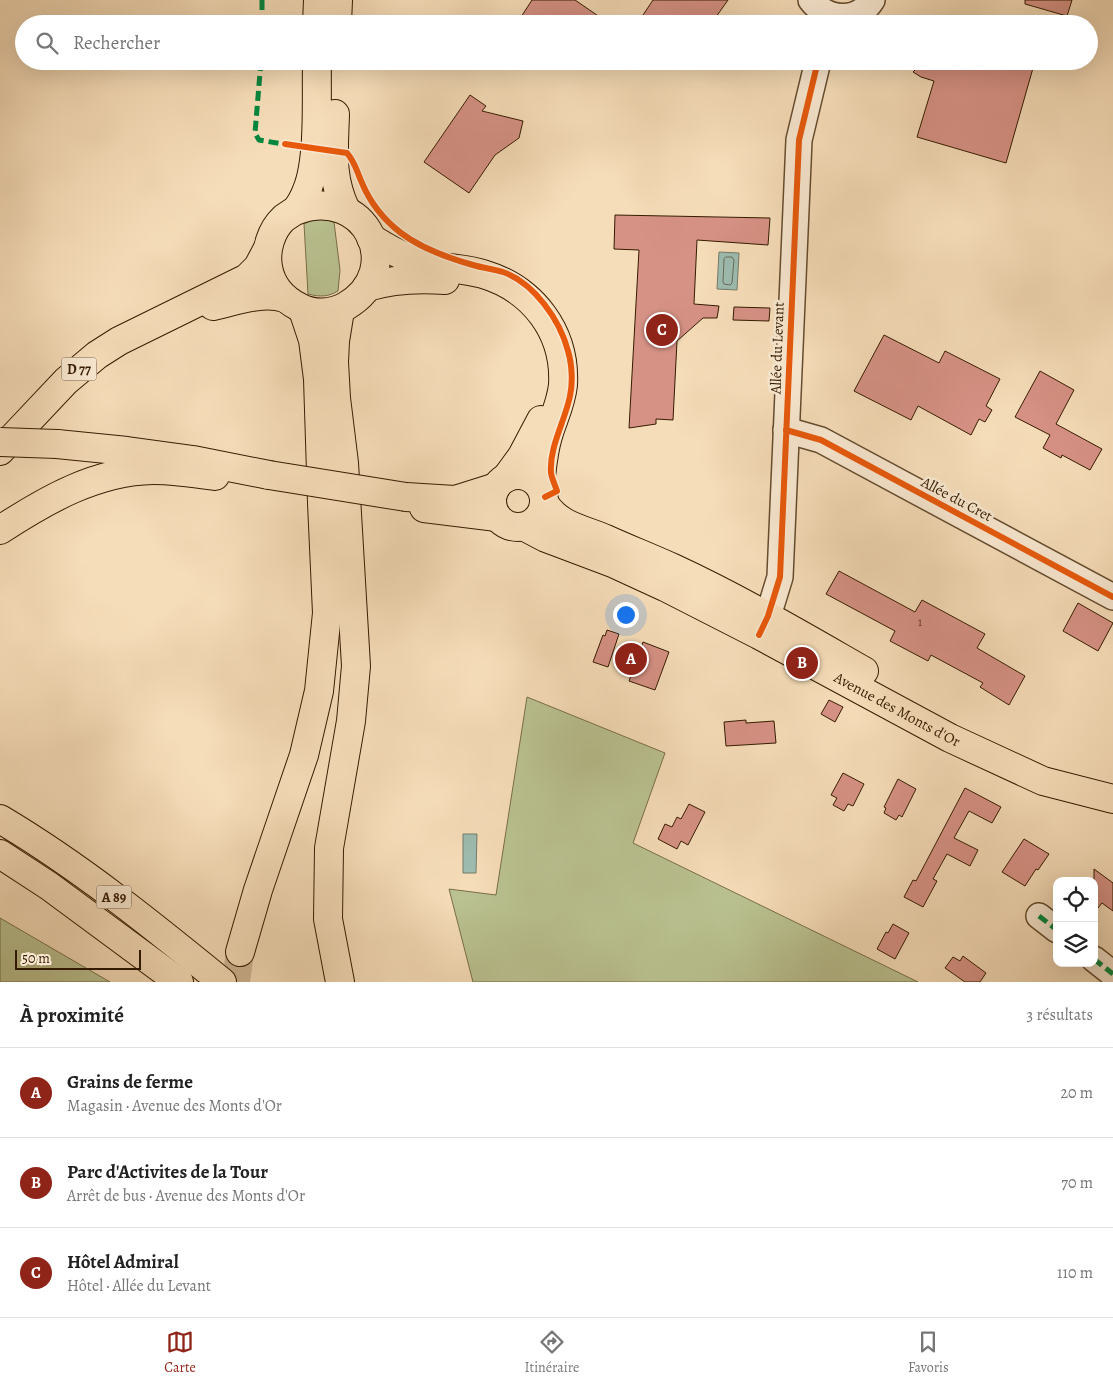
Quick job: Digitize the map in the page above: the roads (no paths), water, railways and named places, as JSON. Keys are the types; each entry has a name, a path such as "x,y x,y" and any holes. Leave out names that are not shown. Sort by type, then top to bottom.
{"main road":[{"path":"318,0 318,15"},
{"path":"337,15 338,0"},
{"path":"295,211 308,189 314,161 317,70"},
{"path":"294,304 315,312 340,310 355,300 367,287 373,276 375,250 372,238 365,227 346,210 339,196 334,172 336,70"},
{"path":"240,952 258,890 304,755 319,691 327,613 318,379 313,340 294,304 272,281 268,271 268,250 272,234 284,218 295,211 307,206 320,204 346,210"},
{"path":"0,530 64,492 93,481 122,474 152,470 268,480 405,501 497,517 509,526 525,527 539,519 546,444 558,410 563,386 563,365 551,327 519,290 504,281 481,273 422,263 404,257 372,238"},
{"name":"D 77","path":"0,451 24,424 81,368 119,341 247,278 258,267 268,250"},
{"path":"367,287 382,282 417,278 453,281 485,288 512,302 528,317 540,335 549,358 547,403 540,423 522,456 493,493 492,506 497,517"},
{"name":"D 77","path":"178,313 234,300 276,296 294,304"},
{"path":"340,310 334,362 336,398 344,464 356,666 351,721 328,848 328,919 340,982"},
{"path":"0,442 57,444 193,460 268,480"},
{"path":"405,501 455,500 520,474 528,476 542,495"},
{"name":"Avenue des Monts d'Or","path":"542,495 551,513 561,522 674,568 763,626 957,742 1043,780 1113,799"},
{"name":"Avenue des Monts d'Or","path":"525,527 546,538 763,626 956,724 1051,766 1113,782"},
{"name":"A 89","path":"0,819 62,859 157,929 222,982"},
{"name":"A 89","path":"0,854 49,886 179,982"}],"street":[{"path":"854,15 863,10 872,0"},
{"name":"Allée du Levant","path":"763,626 780,577 799,140 816,70"},
{"name":"Allée du Cret","path":"786,430 821,440 1113,597"},
{"path":"1098,962 1113,974"}],"water":[{"path":"719,252 739,253 737,290 717,289"},
{"path":"463,834 477,834 476,873 463,873"}],"tunnel":[{"path":"236,982 240,952"}],"place":[{"name":"Hôtel Admiral","path":"662,330"},
{"name":"Grains de ferme","path":"631,659"},
{"name":"Parc d'Activites de la Tour","path":"802,663"}]}
